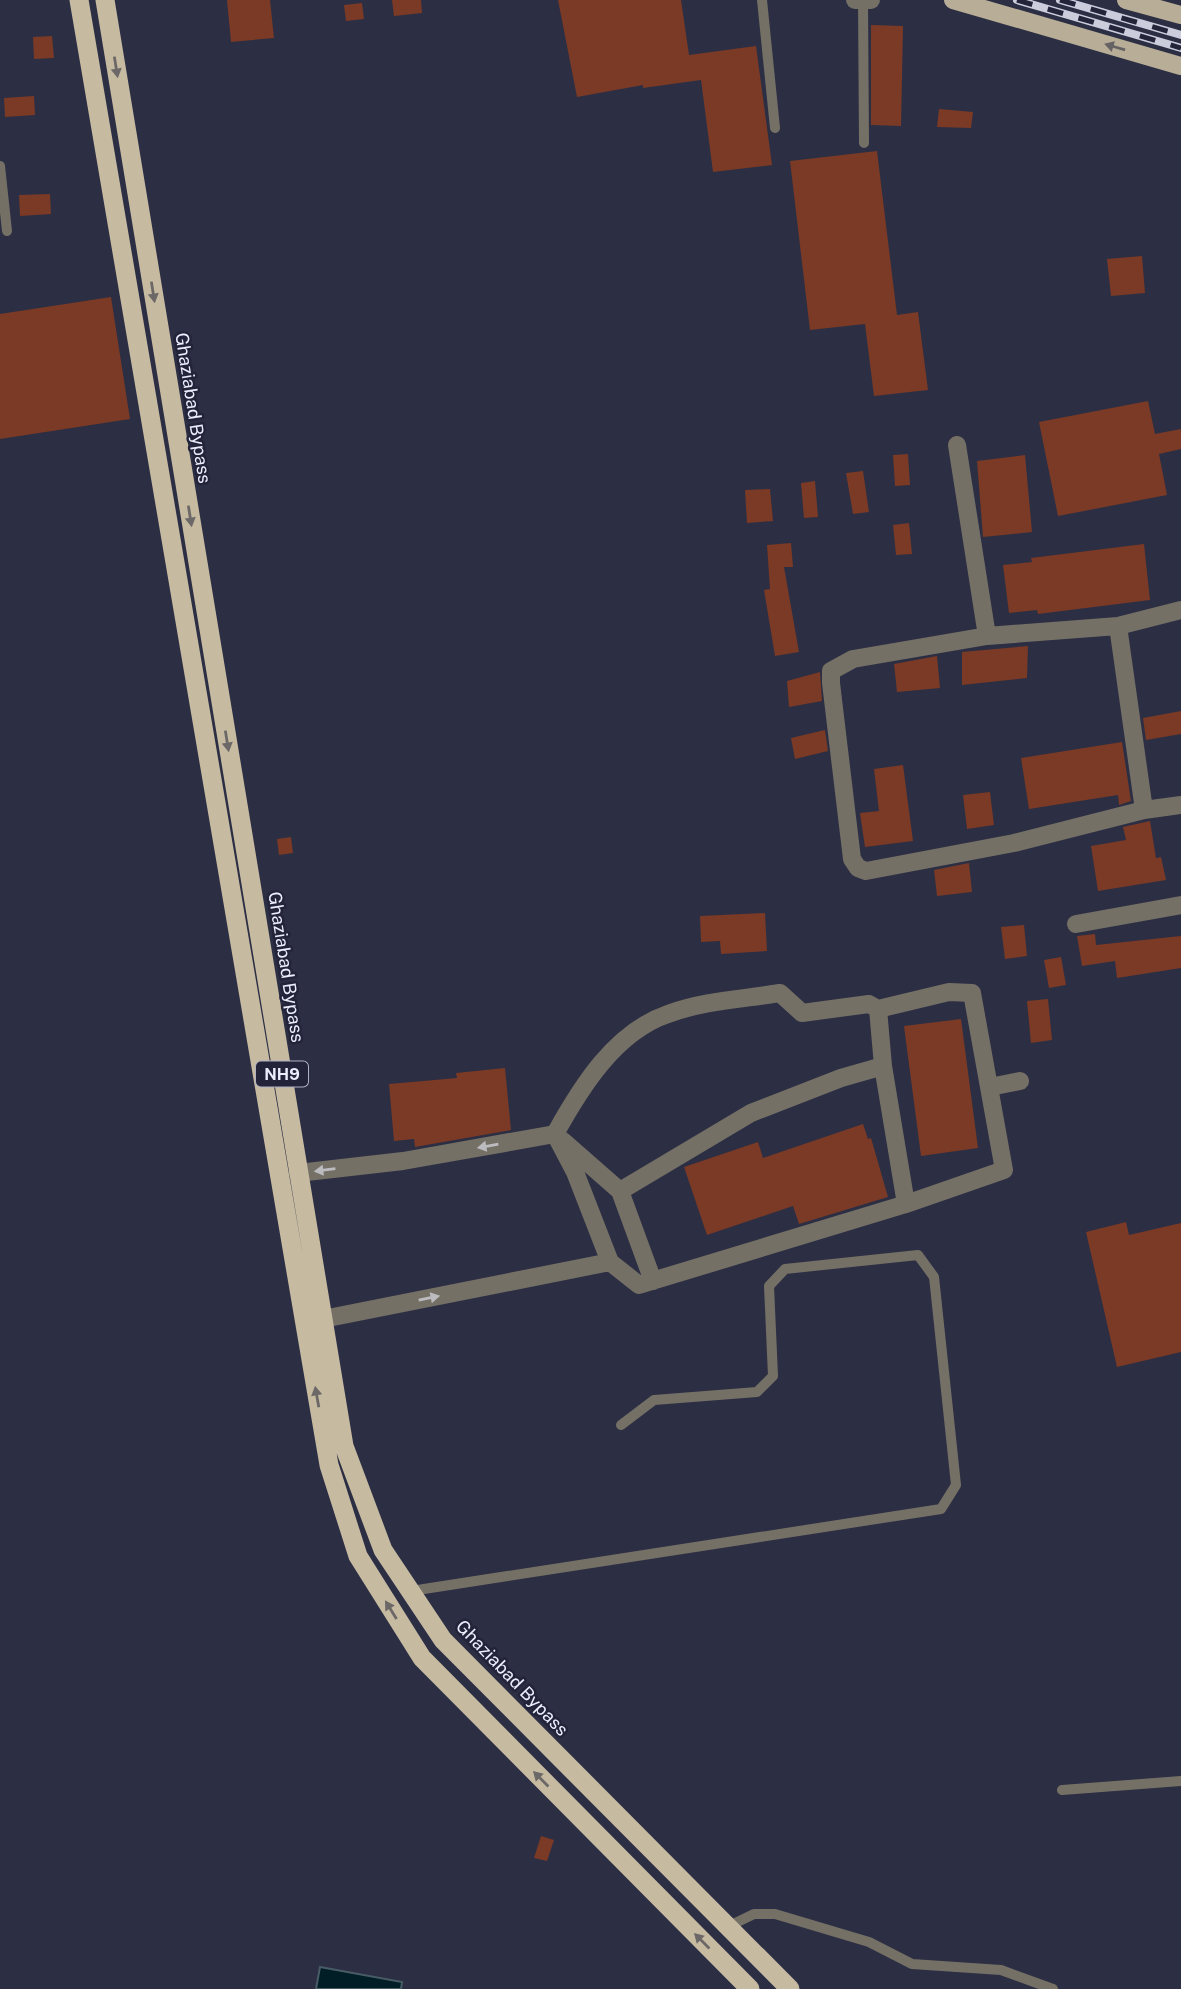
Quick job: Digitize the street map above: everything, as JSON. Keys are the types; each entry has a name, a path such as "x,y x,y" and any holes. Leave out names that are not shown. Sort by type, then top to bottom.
{"highway":[{"name":"Ghaziabad Bypass","path":"79,0 271,1064 298,1173 344,1446 383,1550 443,1640 790,1989"},
{"name":"Ghaziabad Bypass","path":"104,0 271,1064 329,1465 358,1556 422,1658 750,1989"}],"main road":[{"path":"953,0 1181,66"},
{"path":"1126,0 1181,15"}],"street":[{"path":"957,445 987,636"},
{"path":"1181,610 1118,626 987,636 853,659 831,671 852,859 858,868 874,871 1014,843 1144,810 1181,804"},
{"path":"1118,626 1144,810"},
{"path":"1076,924 1181,905"},
{"path":"949,992 972,993 1004,1170 906,1204 639,1285 610,1262 575,1172 555,1134 578,1093 598,1067 626,1039 648,1023 667,1014 693,1006 780,993 802,1013 869,1004 878,1009 949,992"},
{"path":"878,1009 883,1066 906,1204"},
{"path":"621,1191 751,1113 841,1077 883,1066"},
{"path":"990,1087 1020,1081"},
{"path":"298,1173 403,1161 555,1134"},
{"path":"555,1134 621,1191 653,1281"},
{"path":"323,1319 610,1262"}],"lane":[{"path":"762,0 775,128"},
{"path":"863,1 864,143"},
{"path":"0,166 7,231"},
{"path":"411,1591 941,1509 956,1485 934,1277 918,1255 785,1269 769,1286 773,1376 757,1392 654,1400 621,1425"},
{"path":"1062,1790 1181,1782"},
{"path":"727,1927 754,1914 775,1914 869,1942 912,1964 1001,1970 1053,1989"}],"water":[{"path":"320,1967 402,1982 401,1989 316,1989"}],"building":[{"path":"227,0 270,0 274,38 231,42"},
{"path":"392,0 421,0 422,13 394,16"},
{"path":"558,0 681,0 689,55 756,46 772,165 713,172 701,80 643,88 643,85 577,97"},
{"path":"362,3 364,19 346,21 344,5"},
{"path":"871,25 903,26 901,126 871,125"},
{"path":"52,36 54,58 34,59 33,37"},
{"path":"34,96 35,115 5,117 4,98"},
{"path":"939,109 973,112 971,128 937,127"},
{"path":"877,151 897,315 918,312 928,390 874,396 865,324 810,330 790,161"},
{"path":"50,194 51,214 20,216 19,195"},
{"path":"1142,256 1145,293 1111,296 1107,259"},
{"path":"111,297 130,419 0,439 0,314"},
{"path":"1148,401 1155,434 1181,429 1181,449 1159,454 1167,495 1058,516 1039,422"},
{"path":"908,454 910,485 895,486 893,455"},
{"path":"1025,455 1032,532 983,537 977,461"},
{"path":"863,471 869,512 853,514 846,473"},
{"path":"815,481 818,517 804,518 801,483"},
{"path":"770,489 773,521 747,523 745,490"},
{"path":"909,523 912,554 896,555 893,525"},
{"path":"791,543 793,567 784,567 799,652 775,656 764,590 770,589 767,545"},
{"path":"1144,544 1150,600 1038,614 1037,610 1009,613 1003,565 1032,562 1031,558"},
{"path":"1028,646 1027,678 962,685 962,652"},
{"path":"937,656 940,688 897,692 894,664"},
{"path":"820,672 822,701 789,707 787,681"},
{"path":"1181,711 1181,734 1146,740 1143,718"},
{"path":"825,730 828,751 795,759 791,738"},
{"path":"1122,742 1131,801 1119,805 1118,795 1029,809 1021,758"},
{"path":"903,765 913,841 865,847 860,813 879,811 874,769"},
{"path":"990,792 994,825 967,829 963,795"},
{"path":"1150,821 1156,858 1161,857 1166,880 1098,891 1091,846 1126,840 1123,827"},
{"path":"291,837 293,853 279,855 277,839"},
{"path":"969,863 972,892 937,896 934,870"},
{"path":"765,913 767,951 721,954 720,941 701,942 700,916"},
{"path":"1024,925 1027,956 1005,959 1001,927"},
{"path":"1095,934 1096,945 1181,936 1181,968 1117,978 1115,961 1082,966 1077,936"},
{"path":"1061,957 1066,985 1049,988 1044,960"},
{"path":"1048,999 1052,1040 1031,1043 1027,1001"},
{"path":"961,1019 978,1148 921,1156 904,1026"},
{"path":"505,1068 511,1130 415,1147 414,1139 394,1141 389,1084 457,1078 456,1073"},
{"path":"863,1124 868,1139 871,1138 888,1197 799,1224 793,1206 707,1235 684,1167 758,1142 763,1158"},
{"path":"1126,1222 1129,1235 1181,1223 1181,1352 1117,1367 1086,1232"},
{"path":"541,1836 554,1840 547,1861 534,1858"}],"railway":[{"path":"1017,0 1181,48"},
{"path":"1060,0 1181,35"}]}
